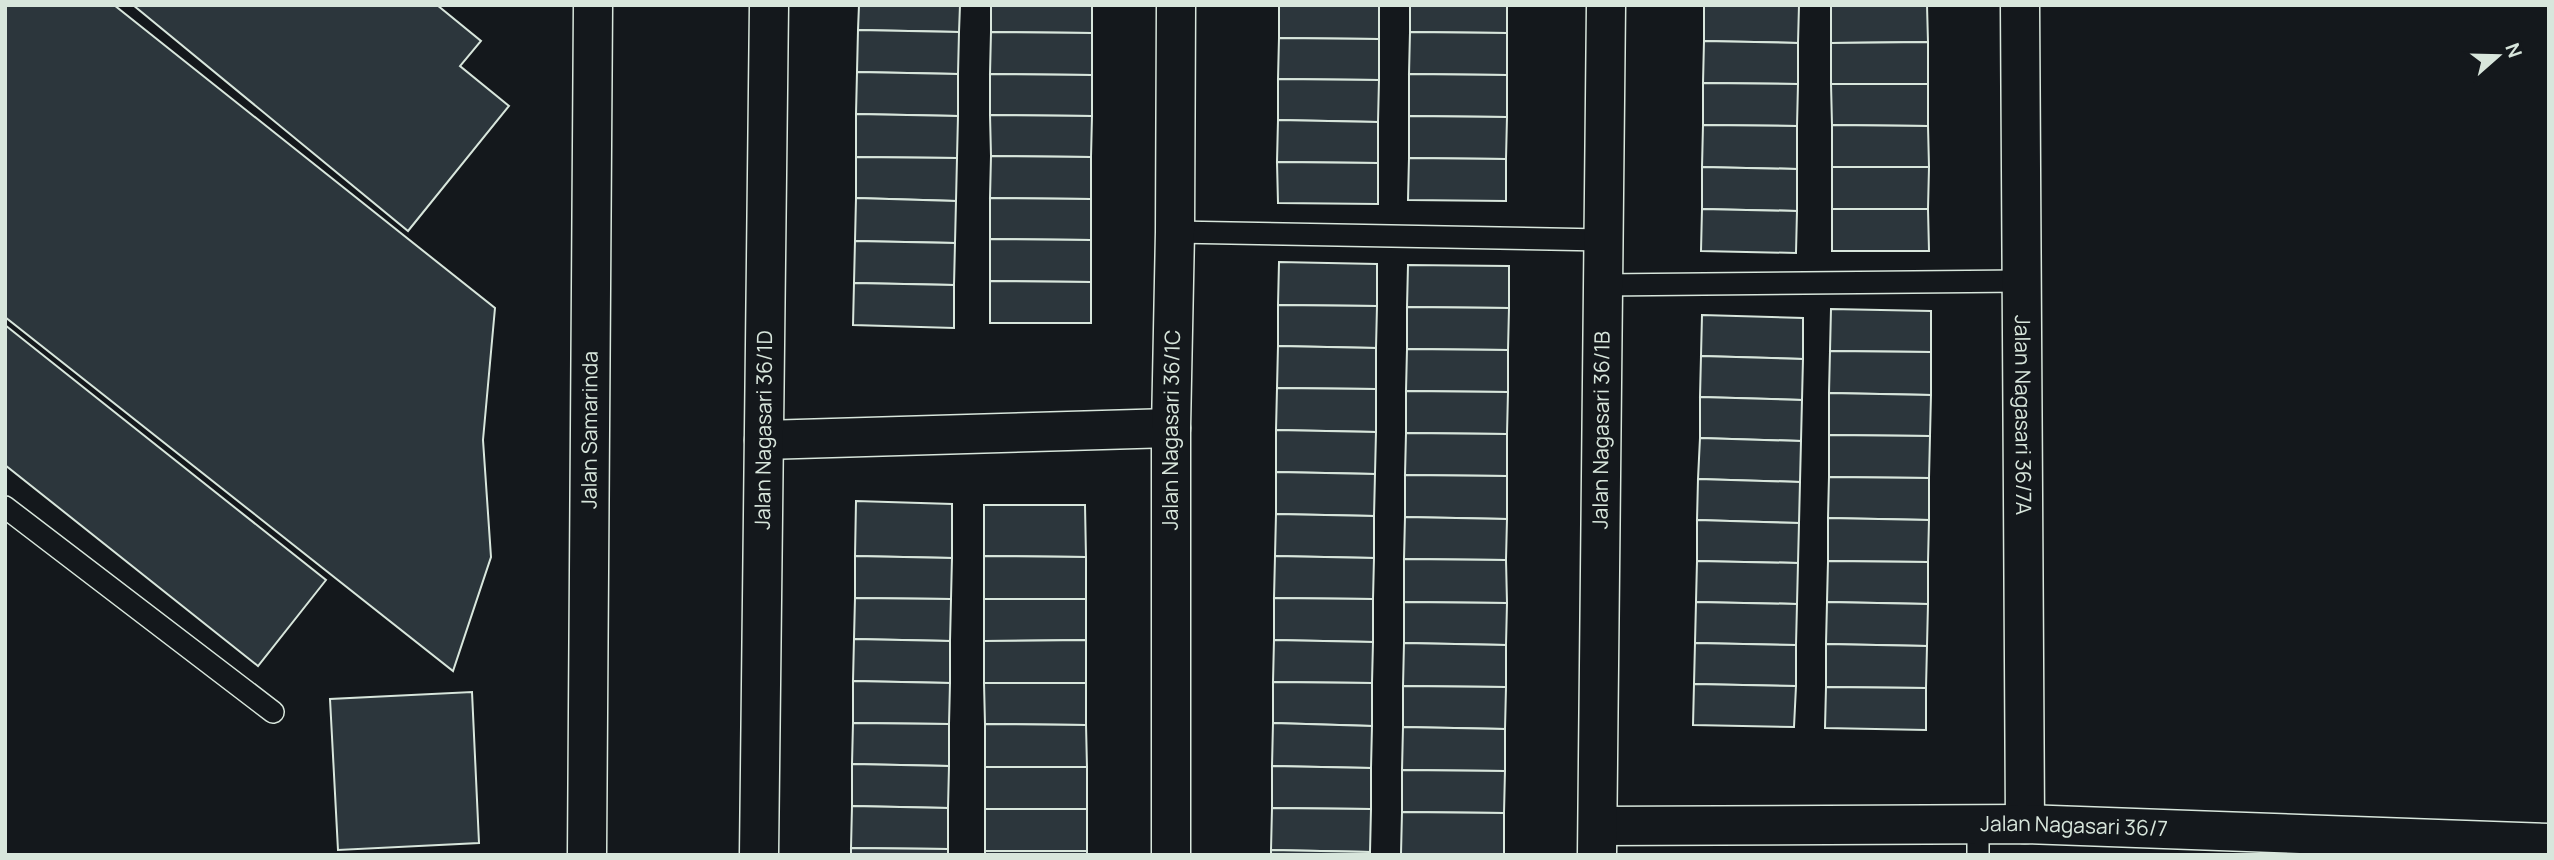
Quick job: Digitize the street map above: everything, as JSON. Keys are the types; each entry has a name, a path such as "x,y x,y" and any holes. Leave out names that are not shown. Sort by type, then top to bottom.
{"street":[{"name":"Jalan Samarinda","path":"587,855 593,5"},
{"name":"Jalan Nagasari 36/1D","path":"759,855 769,5"},
{"name":"Jalan Nagasari 36/1C","path":"1171,855 1171,428 1176,5"},
{"name":"Jalan Nagasari 36/1B","path":"1597,841 1606,5"},
{"name":"Jalan Nagasari 36/7A","path":"2020,5 2025,824"},
{"path":"764,440 1171,428"},
{"name":"Jalan Nagasari 36/7","path":"1597,841 1978,840 2025,824 2549,843"}],"lane":[{"path":"1175,232 1603,240"},
{"path":"1603,285 2022,281"},
{"path":"5,507 273,712"}],"building":[{"path":"5,5 114,5 495,308 483,440 491,557 453,671 5,317"},
{"path":"133,5 437,5 481,41 460,66 509,106 408,231"},
{"path":"859,5 960,5 959,32 858,30"},
{"path":"991,5 1092,5 1092,33 991,32"},
{"path":"1279,5 1379,5 1379,39 1279,38"},
{"path":"1410,5 1507,5 1507,33 1410,32"},
{"path":"1704,5 1799,5 1798,43 1704,41"},
{"path":"1831,5 1927,5 1928,42 1831,43"},
{"path":"858,30 959,32 958,74 857,72"},
{"path":"991,32 1092,33 1092,75 990,74"},
{"path":"1410,32 1507,33 1507,75 1409,74"},
{"path":"1279,38 1379,39 1379,80 1278,79"},
{"path":"1704,41 1798,43 1798,84 1703,83"},
{"path":"1928,42 1928,84 1831,84 1831,43"},
{"path":"857,72 958,74 958,116 856,114"},
{"path":"990,74 1092,75 1092,116 990,115"},
{"path":"1409,74 1507,75 1507,117 1409,116"},
{"path":"1278,79 1379,80 1378,122 1278,120"},
{"path":"1703,83 1798,84 1797,126 1703,125"},
{"path":"1831,84 1928,84 1928,126 1832,125"},
{"path":"856,114 958,116 957,158 856,157"},
{"path":"990,115 1092,116 1091,157 991,156"},
{"path":"1409,116 1507,117 1506,159 1409,158"},
{"path":"1278,120 1378,122 1378,163 1277,162"},
{"path":"1703,125 1797,126 1797,169 1702,167"},
{"path":"1832,125 1928,126 1929,167 1832,167"},
{"path":"991,156 1091,157 1091,199 990,198"},
{"path":"856,157 957,158 956,201 856,198"},
{"path":"1409,158 1506,159 1506,201 1408,200"},
{"path":"1277,162 1378,163 1378,204 1278,203"},
{"path":"1702,167 1797,169 1797,211 1702,209"},
{"path":"1832,167 1929,167 1928,209 1832,209"},
{"path":"856,198 956,201 955,243 855,241"},
{"path":"990,198 1091,199 1091,240 990,239"},
{"path":"1702,209 1797,211 1796,253 1701,251"},
{"path":"1832,209 1928,209 1929,251 1832,251"},
{"path":"990,239 1091,240 1091,282 990,281"},
{"path":"855,241 955,243 954,285 854,283"},
{"path":"1279,262 1377,264 1377,306 1278,305"},
{"path":"1408,265 1509,266 1509,308 1407,307"},
{"path":"990,281 1091,282 1091,323 990,323"},
{"path":"854,283 954,285 954,328 853,325"},
{"path":"1278,305 1377,306 1376,348 1278,346"},
{"path":"1407,307 1509,308 1508,350 1407,349"},
{"path":"1831,309 1931,311 1931,352 1830,351"},
{"path":"1702,315 1803,318 1803,359 1701,356"},
{"path":"5,325 326,580 258,666 5,465"},
{"path":"1278,346 1376,348 1376,389 1277,388"},
{"path":"1407,349 1508,350 1508,392 1406,391"},
{"path":"1830,351 1931,352 1931,395 1829,393"},
{"path":"1701,356 1803,359 1802,400 1700,397"},
{"path":"1277,388 1376,389 1376,432 1276,430"},
{"path":"1406,391 1508,392 1507,434 1406,433"},
{"path":"1829,393 1931,395 1930,436 1829,435"},
{"path":"1700,397 1802,400 1801,441 1700,438"},
{"path":"1276,430 1376,432 1375,474 1276,472"},
{"path":"1406,433 1507,434 1507,476 1405,475"},
{"path":"1829,435 1930,436 1929,478 1829,477"},
{"path":"1700,438 1801,441 1800,482 1698,479"},
{"path":"1276,472 1375,474 1374,516 1276,514"},
{"path":"1405,475 1507,476 1507,519 1405,517"},
{"path":"1829,477 1929,478 1929,520 1828,518"},
{"path":"1698,479 1800,482 1799,523 1697,520"},
{"path":"856,501 952,504 952,558 855,556"},
{"path":"984,505 1085,505 1086,557 984,556"},
{"path":"1276,514 1374,516 1374,558 1275,556"},
{"path":"1405,517 1507,519 1506,560 1404,559"},
{"path":"1828,518 1929,520 1928,562 1828,561"},
{"path":"1697,520 1799,523 1798,563 1697,561"},
{"path":"855,556 952,558 951,599 855,598"},
{"path":"984,556 1086,557 1086,599 984,599"},
{"path":"1275,556 1374,558 1373,599 1274,598"},
{"path":"1404,559 1506,560 1507,603 1404,602"},
{"path":"1697,561 1798,563 1797,604 1696,602"},
{"path":"1828,561 1928,562 1928,604 1827,602"},
{"path":"855,598 951,599 950,641 854,639"},
{"path":"1274,598 1373,599 1373,642 1274,640"},
{"path":"984,599 1086,599 1086,640 984,641"},
{"path":"1404,602 1507,603 1506,645 1404,643"},
{"path":"1696,602 1797,604 1796,645 1695,643"},
{"path":"1827,602 1928,604 1927,646 1826,644"},
{"path":"854,639 950,641 950,683 853,681"},
{"path":"1086,640 1086,683 984,683 984,641"},
{"path":"1274,640 1373,642 1372,683 1273,682"},
{"path":"1404,643 1506,645 1506,687 1403,686"},
{"path":"1695,643 1796,645 1796,686 1694,684"},
{"path":"1826,644 1927,646 1926,688 1826,687"},
{"path":"853,681 950,683 949,724 853,723"},
{"path":"1273,682 1372,683 1372,726 1273,723"},
{"path":"984,683 1086,683 1086,725 985,724"},
{"path":"1694,684 1796,686 1794,727 1693,725"},
{"path":"1403,686 1506,687 1505,729 1403,727"},
{"path":"1826,687 1926,688 1926,730 1825,728"},
{"path":"472,692 479,843 338,850 330,699"},
{"path":"853,723 949,724 949,766 852,764"},
{"path":"1273,723 1372,726 1371,768 1272,766"},
{"path":"985,724 1086,725 1087,767 985,767"},
{"path":"1403,727 1505,729 1505,771 1402,770"},
{"path":"852,764 949,766 948,808 852,806"},
{"path":"1272,766 1371,768 1371,809 1272,808"},
{"path":"985,767 1087,767 1087,809 985,809"},
{"path":"1402,770 1505,771 1504,813 1402,812"},
{"path":"852,806 948,808 948,849 851,848"},
{"path":"1272,808 1371,809 1370,852 1271,850"},
{"path":"985,809 1087,809 1087,851 985,851"},
{"path":"1402,812 1504,813 1504,855 1401,854"},
{"path":"851,848 948,849 948,855 851,855"},
{"path":"1271,850 1370,852 1370,855 1271,855"},
{"path":"985,851 1087,851 1087,855 985,855"}]}
